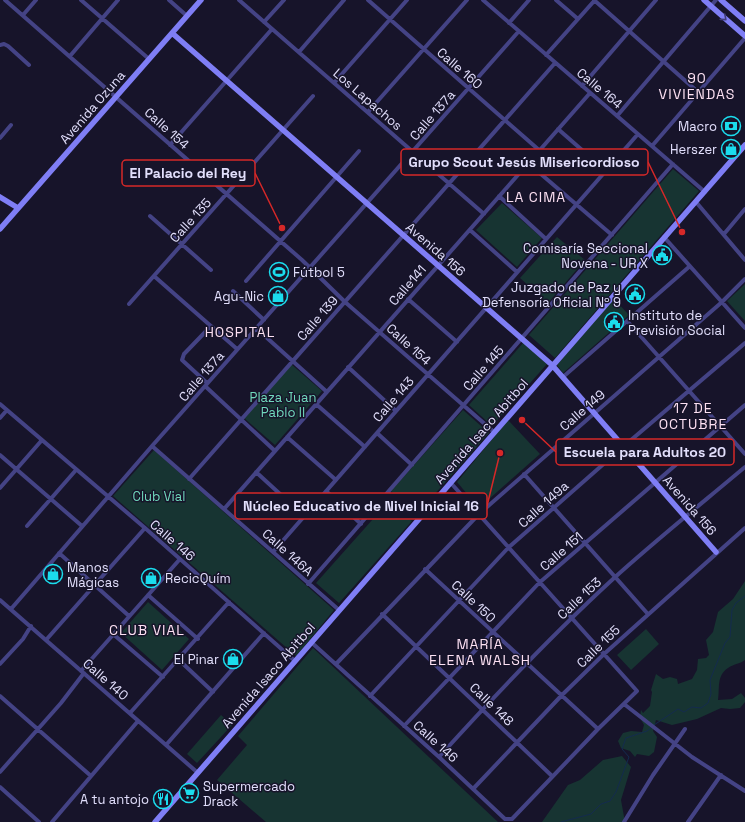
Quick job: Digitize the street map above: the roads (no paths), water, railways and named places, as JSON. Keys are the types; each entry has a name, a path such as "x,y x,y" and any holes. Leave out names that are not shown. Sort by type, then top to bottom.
{"main road":[{"name":"Avenida Ozuna","path":"0,230 201,0"},
{"path":"704,0 745,37"},
{"path":"721,0 745,21"},
{"name":"Avenida 156","path":"172,33 552,365 716,552"},
{"name":"Avenida Isaco Abitbol","path":"155,822 745,145"},
{"path":"0,197 18,208"}],"street":[{"name":"Calle 154","path":"5,0 281,241 345,302 494,432"},
{"path":"23,16 36,0"},
{"path":"81,0 149,59"},
{"path":"70,56 118,0"},
{"path":"169,0 187,16"},
{"name":"Los Lapachos","path":"239,0 484,214"},
{"path":"264,22 284,0"},
{"path":"299,52 344,0"},
{"name":"Calle 160","path":"368,0 539,150"},
{"path":"334,83 407,0"},
{"path":"368,112 467,0"},
{"name":"Calle 164","path":"483,0 705,192"},
{"path":"509,23 529,0"},
{"path":"556,0 578,19"},
{"path":"546,55 594,0 698,92"},
{"path":"582,86 656,0"},
{"path":"617,116 716,0"},
{"path":"170,145 272,29"},
{"name":"Calle 137a","path":"11,609 237,349 310,269 519,31"},
{"path":"652,146 745,37"},
{"path":"0,45 4,44 8,46 29,65"},
{"name":"Calle 139","path":"189,478 555,63"},
{"name":"Calle141","path":"224,509 590,93"},
{"name":"Calle 135","path":"129,304 313,96"},
{"path":"0,138 12,125"},
{"path":"558,129 606,171"},
{"name":"Calle 143","path":"273,552 638,134"},
{"path":"246,281 359,151"},
{"path":"528,163 612,234"},
{"name":"Calle 145","path":"308,584 673,164"},
{"path":"499,196 546,239"},
{"path":"696,202 745,260"},
{"path":"724,234 745,209"},
{"path":"150,216 211,270"},
{"path":"470,230 518,272"},
{"path":"664,237 745,328"},
{"path":"564,377 690,266"},
{"path":"154,276 237,349"},
{"name":"Calle 149","path":"336,664 424,569 479,514 594,412 722,302 745,279"},
{"path":"233,291 264,320"},
{"path":"408,299 457,342"},
{"path":"628,322 745,454"},
{"path":"211,326 184,354 182,360 241,420 275,450"},
{"path":"256,328 327,392"},
{"name":"Calle 149a","path":"370,696 508,548 624,446 690,392 745,343"},
{"path":"348,367 396,411"},
{"name":"Calle 146","path":"0,404 180,559 295,661"},
{"path":"316,404 365,447"},
{"name":"Calle 151","path":"404,726 539,584 745,405"},
{"path":"0,418 7,410"},
{"path":"377,433 412,465"},
{"path":"287,436 336,480"},
{"path":"0,488 42,440"},
{"name":"Calle 146A","path":"152,446 339,610"},
{"path":"0,455 82,526"},
{"name":"Calle 153","path":"439,757 526,663 572,618 615,578 745,467"},
{"path":"27,526 76,470"},
{"path":"256,472 304,516"},
{"path":"524,474 647,614"},
{"path":"450,482 539,584 572,618 637,691 552,776"},
{"path":"326,492 361,524"},
{"path":"388,493 418,519"},
{"path":"46,640 144,528"},
{"name":"Calle 155","path":"473,789 562,695 604,654 716,552 745,528"},
{"path":"59,553 130,616"},
{"path":"0,772 38,729 113,634 180,559"},
{"name":"Calle 150","path":"424,569 598,729"},
{"path":"148,595 198,639"},
{"name":"Calle 140","path":"0,600 198,773"},
{"path":"130,714 198,639 229,602"},
{"name":"Calle 148","path":"382,614 552,776"},
{"path":"0,664 23,639 31,626"},
{"path":"166,745 264,633"},
{"path":"113,634 163,677"},
{"name":"Calle 146","path":"311,642 439,757 505,819 512,819 552,776"},
{"path":"179,660 213,692"},
{"path":"0,696 91,776"},
{"path":"624,704 675,744 745,791"},
{"path":"52,822 138,720"},
{"path":"624,822 653,775 685,730"},
{"path":"688,822 721,775"},
{"path":"0,788 39,822"}],"waterway":[{"path":"654,725 678,709 684,712 692,707 701,708 708,703 711,694 710,680 725,643 730,637 732,610 736,603 745,596"},
{"path":"561,822 591,814 601,804 610,801 616,792 629,757 622,749 626,738 647,731 652,727"}],"place":[{"name":"Macro","path":"731,126"},
{"name":"Herszer","path":"731,149"},
{"name":"El Palacio del Rey","path":"282,228"},
{"name":"Grupo Scout Jesús Misericordioso","path":"682,232"},
{"name":"Comisaría Seccional Novena - UR X","path":"662,255"},
{"name":"Fútbol 5","path":"279,272"},
{"name":"Juzgado de Paz y Defensoría Oficial Nº 9","path":"635,294"},
{"name":"Agu-Nic","path":"278,296"},
{"name":"Instituto de Previsión Social","path":"614,322"},
{"name":"Escuela para Adultos 20","path":"522,420"},
{"name":"Núcleo Educativo de Nivel Inicial 16","path":"500,453"},
{"name":"Manos Mágicas","path":"53,574"},
{"name":"RecicQuím","path":"151,578"},
{"name":"El Pinar","path":"233,659"},
{"name":"Supermercado Drack","path":"189,793"},
{"name":"A tu antojo","path":"163,799"}],"district":[{"name":"90 VIVIENDAS","path":"697,86"},
{"name":"LA CIMA","path":"536,197"},
{"name":"HOSPITAL","path":"240,332"},
{"name":"17 DE OCTUBRE","path":"693,416"},
{"name":"CLUB VIAL","path":"147,630"},
{"name":"MARÍA ELENA WALSH","path":"480,652"}],"park label":[{"name":"Plaza Juan Pablo II","path":"283,404"},
{"name":"Club Vial","path":"159,496"}]}
